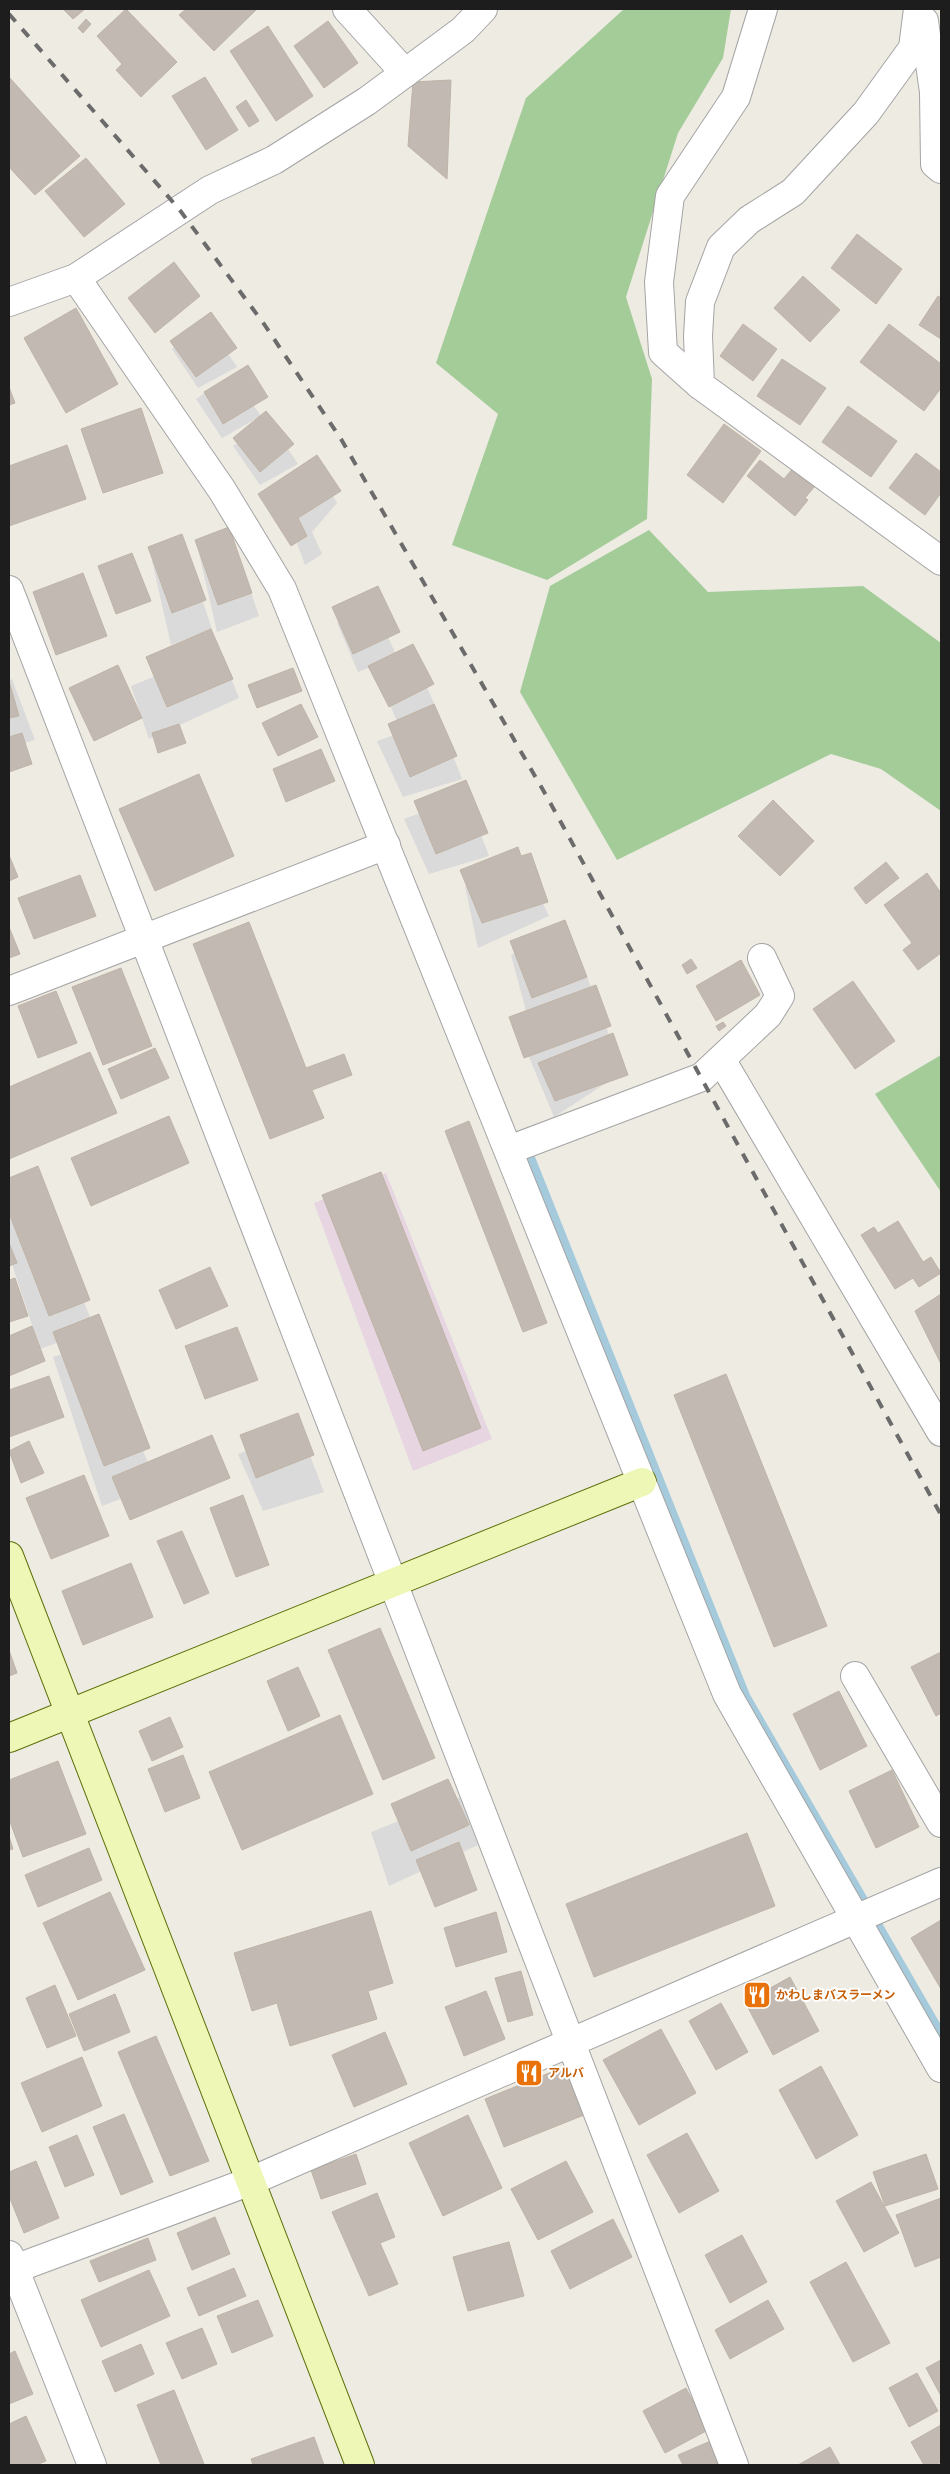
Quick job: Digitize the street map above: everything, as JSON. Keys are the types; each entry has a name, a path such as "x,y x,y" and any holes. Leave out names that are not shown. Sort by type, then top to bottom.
{"street":[{"path":"348,9 405,73"},
{"path":"9,302 76,278 210,190 274,160 367,101 463,30 483,9"},
{"path":"762,9 736,97 670,196 659,282 663,352 700,385 941,561"},
{"path":"700,385 698,348 700,302 721,247 749,220 793,192 866,113 913,48 920,9"},
{"path":"920,9 934,92 935,164 941,169"},
{"path":"76,278 222,490 282,589 727,1694 941,2068"},
{"path":"9,590 734,2465"},
{"path":"9,991 386,845"},
{"path":"509,1150 702,1077 722,1061 768,1015 780,996 762,958"},
{"path":"722,1061 941,1432"},
{"path":"9,1738 642,1482"},
{"path":"9,1556 360,2465"},
{"path":"855,1676 941,1823"},
{"path":"92,2465 11,2265 250,2181 941,1882"}],"shaded area":[{"path":"209,325 237,367 198,388 172,349"},
{"path":"232,375 261,416 222,438 196,399"},
{"path":"270,422 298,464 260,485 233,446"},
{"path":"317,468 337,503 312,532 322,554 305,565 278,492"},
{"path":"232,536 259,616 217,632 198,549"},
{"path":"185,549 212,629 171,645 152,561"},
{"path":"374,606 397,657 358,672 337,623"},
{"path":"220,650 239,698 149,739 131,686"},
{"path":"416,663 439,714 400,728 379,680"},
{"path":"12,679 35,740 9,748 9,681"},
{"path":"439,719 462,779 403,797 377,741"},
{"path":"466,796 489,856 429,874 404,819"},
{"path":"527,870 549,916 478,948 465,886"},
{"path":"569,929 623,1072 554,1117 519,1033 529,1022 511,955"},
{"path":"386,1173 492,1439 413,1471 314,1203"},
{"path":"36,1186 95,1329 40,1349 9,1255 9,1195"},
{"path":"99,1342 157,1485 102,1506 53,1357"},
{"path":"301,1432 324,1492 263,1511 238,1454"},
{"path":"460,1797 478,1845 389,1886 371,1832"}],"green space":[{"path":"624,9 731,9 723,58 678,133 626,297 652,379 647,519 547,580 452,545 498,414 436,363 526,98"},
{"path":"649,530 708,592 863,586 941,643 941,811 881,769 831,754 617,860 520,692 550,586"},
{"path":"941,1055 941,1192 875,1094"}],"building":[{"path":"63,9 85,9 73,19"},
{"path":"126,9 177,62 141,97 116,70 122,64 97,36"},
{"path":"186,9 257,9 214,51 179,15"},
{"path":"86,19 91,24 83,33 78,28"},
{"path":"328,21 358,63 324,88 294,46"},
{"path":"268,26 313,96 276,121 230,51"},
{"path":"9,77 80,156 35,195 9,167"},
{"path":"205,77 238,130 206,150 172,96"},
{"path":"451,80 447,179 408,146 413,82"},
{"path":"246,100 259,121 249,127 236,107"},
{"path":"86,158 125,204 84,237 45,191"},
{"path":"857,234 902,269 876,304 831,268"},
{"path":"174,262 200,296 155,333 128,298"},
{"path":"803,276 840,310 810,342 774,308"},
{"path":"938,296 941,298 941,339 919,325"},
{"path":"76,308 118,384 66,413 24,338"},
{"path":"211,312 237,348 196,377 170,341"},
{"path":"743,324 777,349 753,381 720,356"},
{"path":"889,324 941,364 941,388 924,411 860,362"},
{"path":"782,359 826,388 800,425 757,396"},
{"path":"248,365 268,397 223,424 204,392"},
{"path":"9,387 15,403 9,405"},
{"path":"848,406 897,441 871,477 822,442"},
{"path":"141,408 163,473 103,493 81,429"},
{"path":"266,411 294,444 260,472 233,438"},
{"path":"724,424 761,451 723,503 687,475"},
{"path":"67,445 86,499 9,526 9,466"},
{"path":"916,453 941,472 941,493 925,515 889,488"},
{"path":"317,455 341,491 298,518 307,536 291,546 258,494"},
{"path":"760,460 784,479 793,468 815,486 805,498 808,500 795,516 747,476"},
{"path":"229,527 252,593 218,605 195,540"},
{"path":"182,534 206,600 172,613 148,547"},
{"path":"132,553 151,601 116,614 98,566"},
{"path":"83,573 107,636 56,655 33,592"},
{"path":"378,586 400,632 353,654 332,607"},
{"path":"211,629 233,679 167,707 146,657"},
{"path":"413,644 434,684 389,707 368,666"},
{"path":"118,665 142,718 94,741 69,688"},
{"path":"293,668 302,691 257,708 248,685"},
{"path":"9,681 19,716 9,718"},
{"path":"301,704 318,737 278,756 262,723"},
{"path":"434,704 457,756 410,777 388,724"},
{"path":"179,724 186,743 158,753 152,733"},
{"path":"22,733 32,764 9,772 9,737"},
{"path":"321,749 335,781 286,802 273,769"},
{"path":"199,774 234,856 155,891 119,809"},
{"path":"466,780 488,833 436,854 414,801"},
{"path":"773,800 814,841 780,876 738,836"},
{"path":"518,847 521,856 531,853 548,902 482,923 460,870"},
{"path":"9,855 18,877 9,881"},
{"path":"886,862 899,878 866,904 854,888"},
{"path":"927,873 941,893 941,953 918,970 903,950 912,943 884,905"},
{"path":"80,875 96,916 34,939 18,898"},
{"path":"565,920 587,977 532,998 510,941"},
{"path":"249,922 306,1068 344,1054 352,1075 312,1090 324,1118 270,1139 193,944"},
{"path":"9,927 20,954 9,958"},
{"path":"691,959 697,968 687,974 682,965"},
{"path":"741,960 760,995 716,1021 696,986"},
{"path":"121,968 152,1046 103,1065 72,987"},
{"path":"853,981 895,1041 855,1069 813,1009"},
{"path":"596,985 611,1026 524,1058 509,1017"},
{"path":"56,991 77,1043 38,1058 18,1006"},
{"path":"723,1022 726,1026 719,1031 716,1026"},
{"path":"613,1033 628,1075 555,1101 538,1063"},
{"path":"155,1048 169,1078 121,1099 108,1069"},
{"path":"90,1052 117,1113 9,1159 9,1087"},
{"path":"169,1116 189,1163 91,1206 71,1158"},
{"path":"469,1121 547,1323 523,1332 445,1131"},
{"path":"38,1166 90,1300 49,1316 9,1213 9,1178"},
{"path":"381,1172 481,1428 423,1451 322,1195"},
{"path":"898,1221 923,1262 931,1257 941,1273 919,1287 913,1278 895,1289 861,1235 874,1227 878,1233"},
{"path":"9,1243 17,1263 9,1266"},
{"path":"210,1267 228,1306 176,1329 159,1290"},
{"path":"15,1278 28,1316 9,1322 9,1280"},
{"path":"941,1294 941,1364 915,1311"},
{"path":"99,1314 150,1448 104,1466 53,1332"},
{"path":"32,1326 45,1361 9,1376 9,1336"},
{"path":"237,1327 258,1380 205,1399 185,1346"},
{"path":"726,1374 827,1626 774,1647 674,1395"},
{"path":"49,1376 64,1417 9,1437 9,1390"},
{"path":"298,1413 314,1455 256,1478 240,1435"},
{"path":"212,1435 230,1478 130,1520 112,1477"},
{"path":"29,1441 44,1473 21,1483 9,1451"},
{"path":"84,1475 109,1536 51,1559 26,1498"},
{"path":"243,1495 269,1565 236,1577 210,1508"},
{"path":"182,1531 209,1593 184,1604 157,1541"},
{"path":"131,1563 153,1617 83,1645 62,1591"},
{"path":"380,1628 435,1758 383,1780 328,1650"},
{"path":"9,1650 17,1673 9,1676"},
{"path":"941,1652 941,1713 936,1716 911,1667"},
{"path":"298,1667 320,1716 288,1731 267,1681"},
{"path":"839,1691 867,1746 820,1770 793,1714"},
{"path":"340,1715 373,1794 242,1850 209,1772"},
{"path":"170,1717 183,1747 152,1761 139,1731"},
{"path":"183,1755 200,1798 165,1812 148,1769"},
{"path":"58,1761 86,1834 23,1857 9,1819 9,1780"},
{"path":"892,1770 919,1827 876,1848 849,1791"},
{"path":"448,1779 469,1825 411,1851 391,1804"},
{"path":"747,1833 775,1906 594,1977 566,1904"},
{"path":"9,1836 13,1849 9,1850"},
{"path":"459,1842 477,1890 435,1907 416,1860"},
{"path":"89,1848 102,1880 38,1907 25,1875"},
{"path":"110,1892 145,1970 78,2000 43,1923"},
{"path":"371,1911 393,1983 368,1991 377,2019 290,2046 277,2003 252,2011 234,1953"},
{"path":"496,1912 507,1952 456,1967 444,1928"},
{"path":"941,1920 941,1989 911,1938"},
{"path":"521,1971 533,2015 508,2022 495,1978"},
{"path":"790,1977 819,2031 773,2055 745,2002"},
{"path":"55,1985 76,2036 47,2048 26,1998"},
{"path":"486,1991 505,2039 464,2056 445,2007"},
{"path":"115,1994 130,2032 84,2051 69,2014"},
{"path":"721,2003 748,2052 716,2070 689,2021"},
{"path":"661,2029 696,2093 639,2125 603,2060"},
{"path":"385,2032 407,2084 354,2107 332,2055"},
{"path":"156,2036 209,2161 170,2176 118,2052"},
{"path":"82,2057 102,2106 42,2132 21,2083"},
{"path":"821,2066 858,2135 816,2159 779,2090"},
{"path":"564,2067 584,2115 504,2147 485,2099"},
{"path":"124,2114 153,2182 121,2195 93,2127"},
{"path":"468,2115 502,2188 443,2216 409,2143"},
{"path":"687,2133 719,2191 679,2213 647,2155"},
{"path":"77,2135 94,2175 65,2187 49,2147"},
{"path":"356,2154 366,2184 321,2199 311,2170"},
{"path":"926,2154 938,2189 885,2206 873,2172"},
{"path":"36,2161 59,2218 24,2233 9,2196 9,2172"},
{"path":"566,2161 593,2212 538,2240 511,2189"},
{"path":"871,2182 899,2233 864,2252 836,2201"},
{"path":"377,2193 395,2237 380,2243 398,2284 369,2296 332,2212"},
{"path":"941,2198 941,2257 915,2267 896,2215"},
{"path":"215,2217 230,2254 192,2270 177,2233"},
{"path":"613,2219 632,2257 570,2289 551,2251"},
{"path":"742,2235 767,2282 730,2303 705,2255"},
{"path":"148,2238 156,2260 99,2282 90,2261"},
{"path":"509,2242 524,2296 468,2311 453,2257"},
{"path":"846,2262 890,2343 853,2362 810,2282"},
{"path":"234,2268 246,2296 199,2316 187,2288"},
{"path":"149,2270 170,2316 101,2347 81,2300"},
{"path":"258,2300 273,2336 232,2353 217,2316"},
{"path":"768,2300 784,2329 730,2359 715,2330"},
{"path":"202,2328 217,2364 182,2379 166,2343"},
{"path":"141,2344 154,2374 115,2392 102,2361"},
{"path":"15,2351 33,2394 9,2404 9,2354"},
{"path":"941,2360 941,2396 926,2368"},
{"path":"917,2373 938,2411 909,2427 889,2388"},
{"path":"686,2388 708,2430 665,2453 643,2411"},
{"path":"174,2390 204,2464 161,2465 137,2405"},
{"path":"26,2416 46,2461 36,2465 9,2465 9,2424"},
{"path":"941,2425 941,2462 935,2465 924,2465 911,2442"},
{"path":"314,2437 324,2465 253,2465 251,2459"},
{"path":"713,2440 724,2465 683,2465 678,2455"},
{"path":"830,2447 840,2465 798,2465"}],"waterway":[{"path":"530,1159 745,1697 941,2036"}],"railway":[{"path":"9,14 179,209 264,324 341,439 547,797 941,1515"}],"place":[{"name":"かわしまバスラーメン","path":"757,1995"},
{"name":"アルバ","path":"529,2073"}]}
